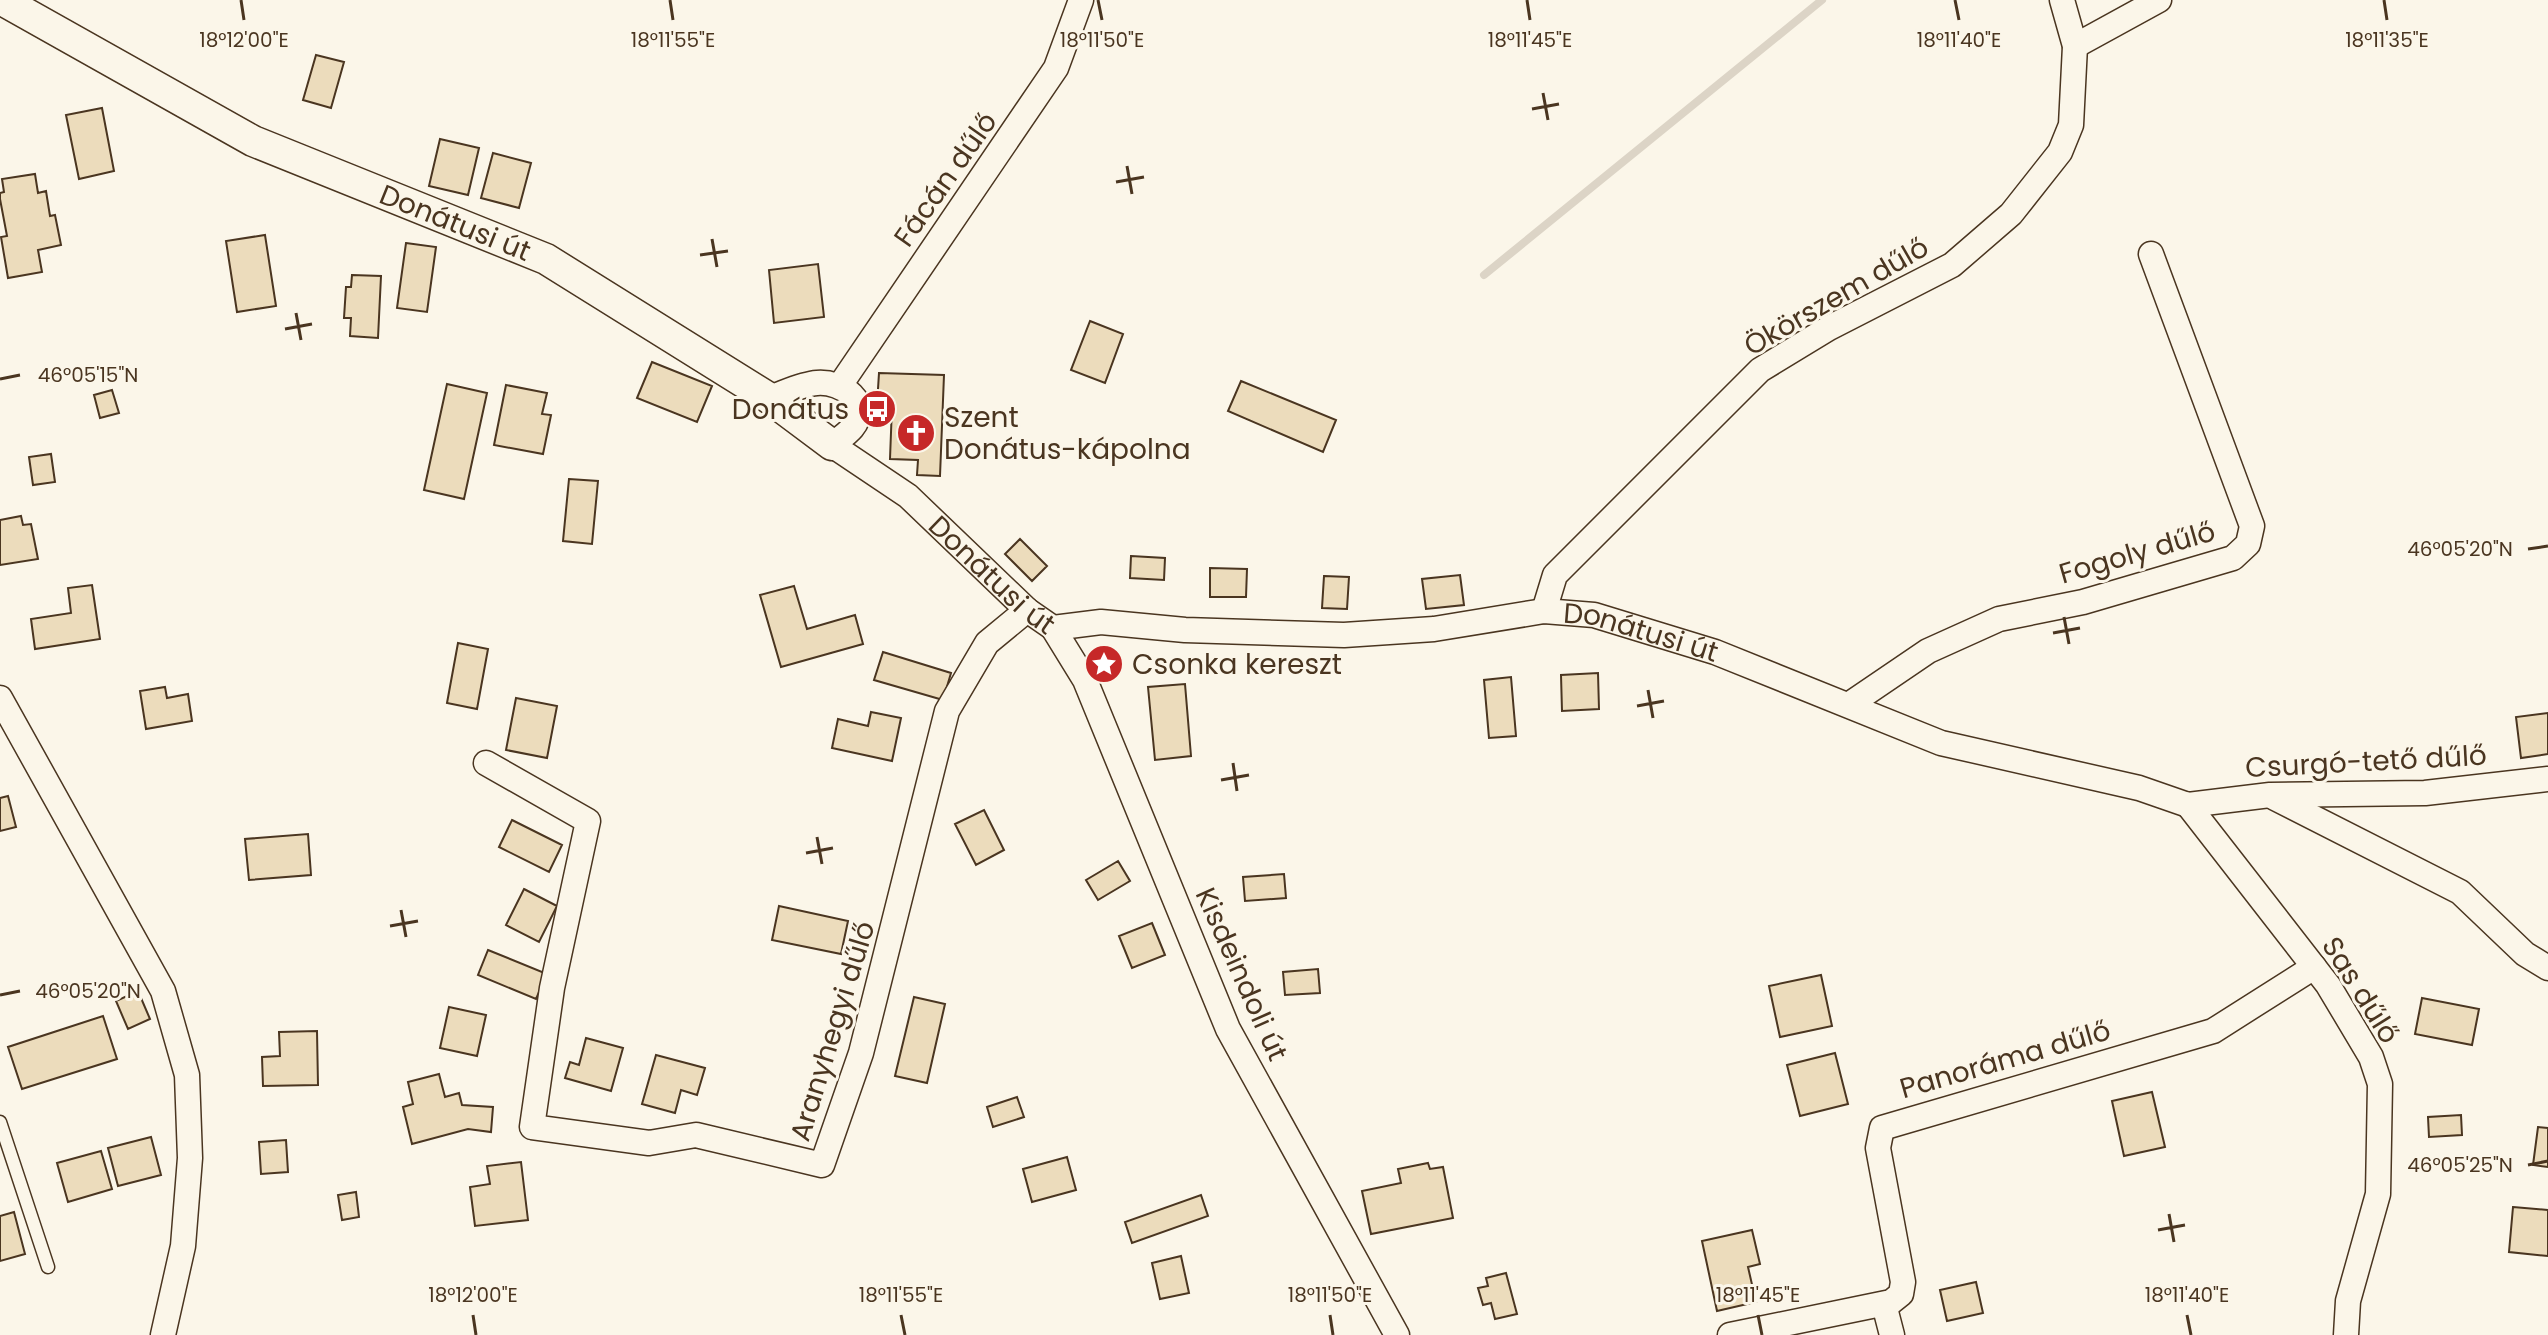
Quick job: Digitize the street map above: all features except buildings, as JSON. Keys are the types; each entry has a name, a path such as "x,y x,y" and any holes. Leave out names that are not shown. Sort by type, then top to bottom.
{"street":[{"name":"Donátusi út","path":"2,0 253,141 546,259 769,398 908,496 1027,610 1053,628 1101,622 1185,630 1344,635 1434,629 1544,611 1594,615 1648,629 1850,704 1941,743 2139,788 2188,805"},
{"name":"Fácán dűlő","path":"841,384 1056,68 1081,0"},
{"name":"Ökörszem dűlő","path":"1544,611 1555,575 1760,370 1829,328 1952,265 2011,214 2060,152 2071,125 2075,46 2062,0"},
{"path":"2075,46 2159,0"},
{"name":"Fogoly dűlő","path":"1850,704 1928,651 1999,619 2083,602 2207,568 2233,558 2248,544 2252,526 2151,254"},
{"path":"769,398 815,383 841,384 853,395 858,411 853,427 832,445"},
{"name":"Aranyhegyi dűlő","path":"486,763 588,821 552,988 532,1127 649,1143 696,1135 822,1165 861,1053 947,711 987,643 1027,610"},
{"name":"Kisdeindoli út","path":"1053,628 1085,680 1228,1029 1397,1335"},
{"path":"0,698 163,991 187,1075 190,1158 184,1231 163,1335"},
{"name":"Csurgó-tető dűlő","path":"2188,805 2270,795 2425,793 2548,779"},
{"path":"2270,795 2460,892 2525,954 2548,968"},
{"name":"Sas dűlő","path":"2188,805 2314,967 2371,1057 2380,1084 2378,1194 2348,1301 2346,1335"},
{"name":"Panoráma dűlő","path":"1884,1304 1901,1294 1903,1282 1878,1148 1882,1128 2213,1031 2314,967"},
{"path":"1730,1335 1884,1304 1892,1335"}],"lane":[{"path":"0,1122 48,1267"}],"waterway":[{"path":"1484,275 1822,0"}],"place":[{"name":"Donátus","path":"877,409"},
{"name":"Szent Donátus-kápolna","path":"916,433"},
{"name":"Csonka kereszt","path":"1104,664"}]}
